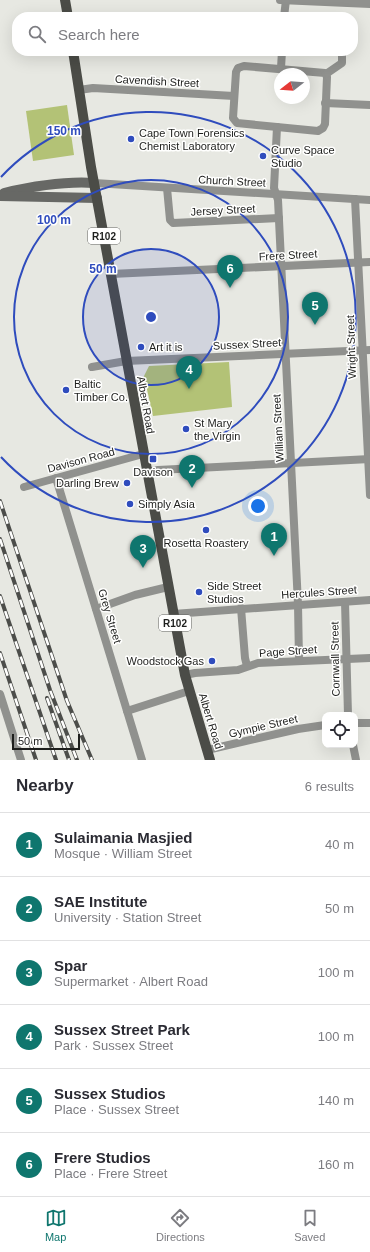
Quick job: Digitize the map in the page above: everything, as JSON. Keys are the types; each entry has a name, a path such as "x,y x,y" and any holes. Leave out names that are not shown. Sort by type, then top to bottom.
{"main road":[{"path":"65,0 67,12"},
{"name":"Albert Road","path":"74,56 94,183 173,614 185,675 208,755"},
{"path":"0,193 53,183 73,181 94,183"},
{"path":"0,196 97,198"}],"street":[{"path":"280,0 366,2"},
{"path":"285,12 286,0"},
{"path":"282,56 281,68 244,66 238,68 233,118 237,123 320,130 324,124 326,74"},
{"path":"326,74 342,63 342,56"},
{"path":"310,71 326,74"},
{"name":"Cavendish Street","path":"79,90 93,88 234,96"},
{"path":"325,103 370,105"},
{"name":"William Street","path":"277,127 274,188 279,218 298,604 299,661"},
{"name":"Church Street","path":"94,183 370,200"},
{"name":"Jersey Street","path":"167,188 170,220 173,224 279,218"},
{"name":"Wright Street","path":"355,199 366,350 370,495"},
{"name":"Frere Street","path":"111,274 370,262"},
{"name":"Sussex Street","path":"92,368 126,361 366,350"},
{"name":"Davison Road","path":"24,487 143,454"},
{"path":"147,472 369,459"},
{"name":"Grey Street","path":"56,478 142,760"},
{"path":"96,609 168,587"},
{"name":"Hercules Street","path":"173,614 370,600"},
{"name":"Cornwall Street","path":"345,602 348,712"},
{"path":"241,608 247,666"},
{"name":"Page Street","path":"185,675 195,672 238,670 258,663 370,658"},
{"path":"127,711 189,691"},
{"path":"0,694 21,760"},
{"path":"358,723 370,723"},
{"name":"Gympie Street","path":"208,755 298,729 322,725"},
{"path":"354,748 356,760"}],"green space":[{"path":"67,105 74,155 33,161 26,111"},
{"path":"229,362 232,407 153,416 144,376 149,366"}],"railway":[{"path":"0,501 67,701 92,760"},
{"path":"0,539 50,690 77,760"},
{"path":"0,596 56,760"},
{"path":"0,653 36,760"},
{"path":"47,698 69,760"}],"place":[{"name":"Cape Town Forensics Chemist Laboratory","path":"131,139"},
{"name":"Curve Space Studio","path":"263,156"},
{"name":"Frere Studios","path":"230,288"},
{"name":"Sussex Studios","path":"315,325"},
{"name":"Art it is","path":"141,347"},
{"name":"Sussex Street Park","path":"189,389"},
{"name":"Baltic Timber Co.","path":"66,390"},
{"name":"St Mary the Virgin","path":"186,429"},
{"name":"Davison","path":"153,459"},
{"name":"Darling Brew","path":"127,483"},
{"name":"SAE Institute","path":"192,488"},
{"name":"Simply Asia","path":"130,504"},
{"name":"Rosetta Roastery","path":"206,530"},
{"name":"Sulaimania Masjied","path":"274,556"},
{"name":"Spar","path":"143,568"},
{"name":"Side Street Studios","path":"199,592"},
{"name":"Woodstock Gas","path":"212,661"}]}
